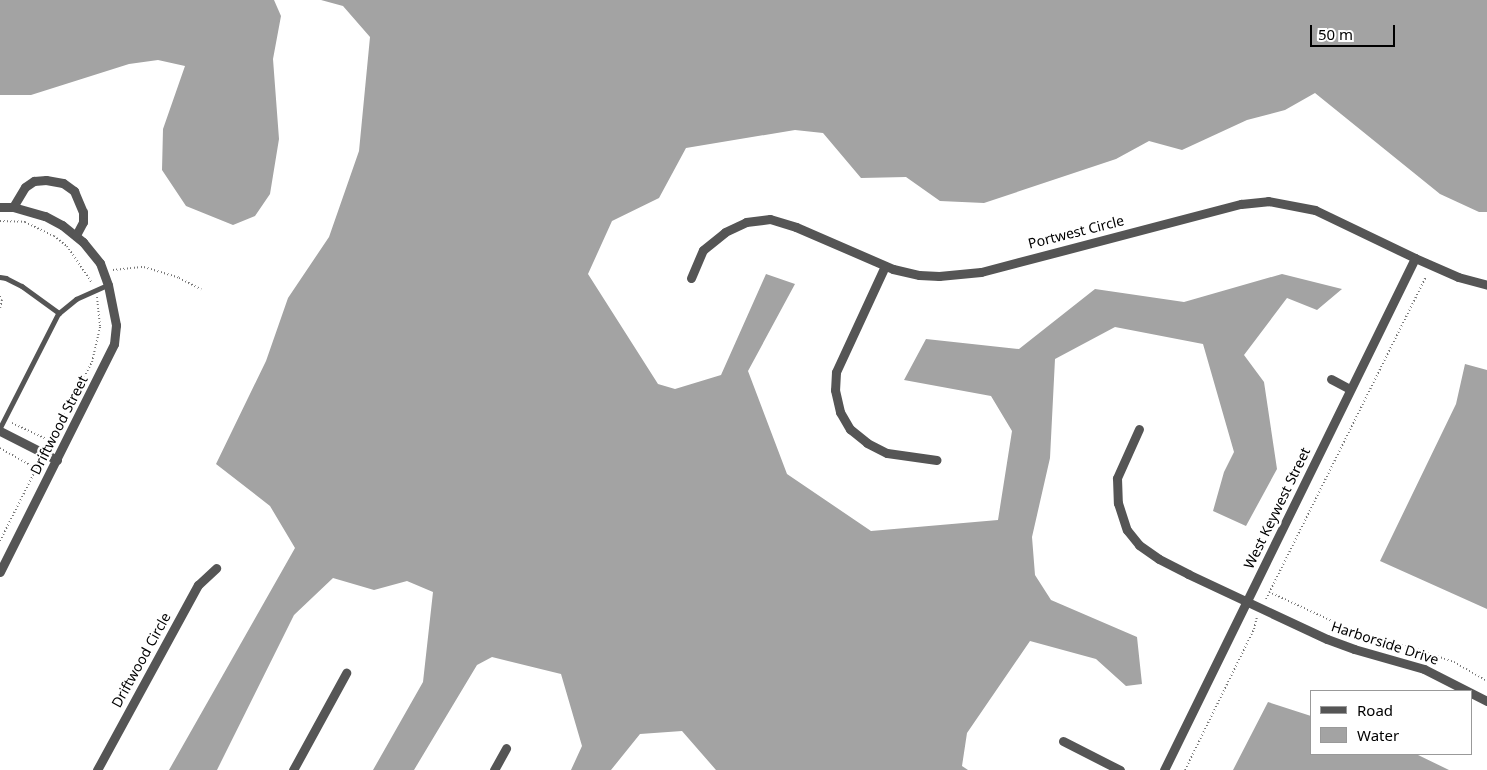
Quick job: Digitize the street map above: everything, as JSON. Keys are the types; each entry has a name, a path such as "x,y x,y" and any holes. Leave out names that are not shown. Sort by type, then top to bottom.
{"street":[{"path":"13,207 25,187 34,181 46,180 63,183 74,191 83,212 83,222 76,235"},
{"name":"Portwest Circle","path":"692,278 703,250 725,232 746,222 770,219 796,226 885,266 919,275 939,276 981,272 1232,207 1268,202 1315,210 1415,258 1458,276 1487,284"},
{"name":"Driftwood Street","path":"0,207 13,207 45,216 76,235 100,263 114,307 114,344 58,460 0,572"},
{"name":"West Keywest Street","path":"1164,770 1415,258"},
{"path":"885,266 836,372 834,390 840,412 850,429 867,443 887,453 937,460"},
{"path":"1331,379 1350,389"},
{"name":"Harborside Drive","path":"1138,429 1117,478 1118,504 1127,530 1140,545 1159,560 1336,643 1424,669 1465,690"},
{"path":"0,430 58,460"},
{"name":"Driftwood Circle","path":"97,770 198,585 216,568"},
{"path":"293,770 346,673"},
{"name":"Harborside Drive","path":"1472,693 1487,701"},
{"path":"1063,741 1120,770"},
{"path":"494,770 506,748"}],"lane":[{"path":"0,277 22,286 59,313"},
{"path":"0,430 59,313 76,299 108,285"}],"path":[{"path":"0,221 25,222 54,236 67,246 81,264 94,291 100,313 98,342 92,362 0,541"},
{"path":"112,270 144,267 180,278 201,288"},
{"path":"1185,770 1254,629 1261,608 1426,277"},
{"path":"0,296 2,300 0,308"},
{"path":"4,419 51,441"},
{"path":"0,448 37,469"},
{"path":"1269,592 1371,639 1408,646 1454,662 1487,681"}],"water":[{"path":"0,0 274,0 281,16 273,59 279,139 270,194 255,216 233,225 186,206 162,170 163,129 185,66 158,60 129,64 31,95 0,95"},
{"path":"321,0 1487,0 1487,212 1479,212 1440,194 1315,93 1285,110 1247,120 1182,150 1149,141 1116,159 984,203 940,201 906,177 861,178 823,133 795,130 686,148 659,198 612,221 588,274 658,384 675,389 721,375 766,274 795,284 748,371 787,474 871,531 998,520 1012,431 991,396 904,380 926,339 1019,349 1095,289 1184,302 1282,274 1342,289 1317,310 1287,298 1244,355 1264,382 1277,469 1246,526 1213,511 1224,472 1234,452 1203,344 1115,327 1055,359 1050,458 1032,537 1035,575 1051,600 1137,637 1142,684 1126,686 1096,659 1030,641 967,733 962,766 968,770 716,770 682,731 640,734 611,770 571,770 582,746 561,674 492,657 477,665 414,770 373,770 423,682 433,592 407,581 374,590 333,578 294,615 217,770 169,770 295,548 270,506 216,464 266,361 288,298 329,237 359,151 370,37 343,6"},
{"path":"1465,364 1487,370 1487,609 1380,561 1456,404"},
{"path":"1268,702 1310,716 1310,755 1418,755 1449,770 1233,770"}]}
